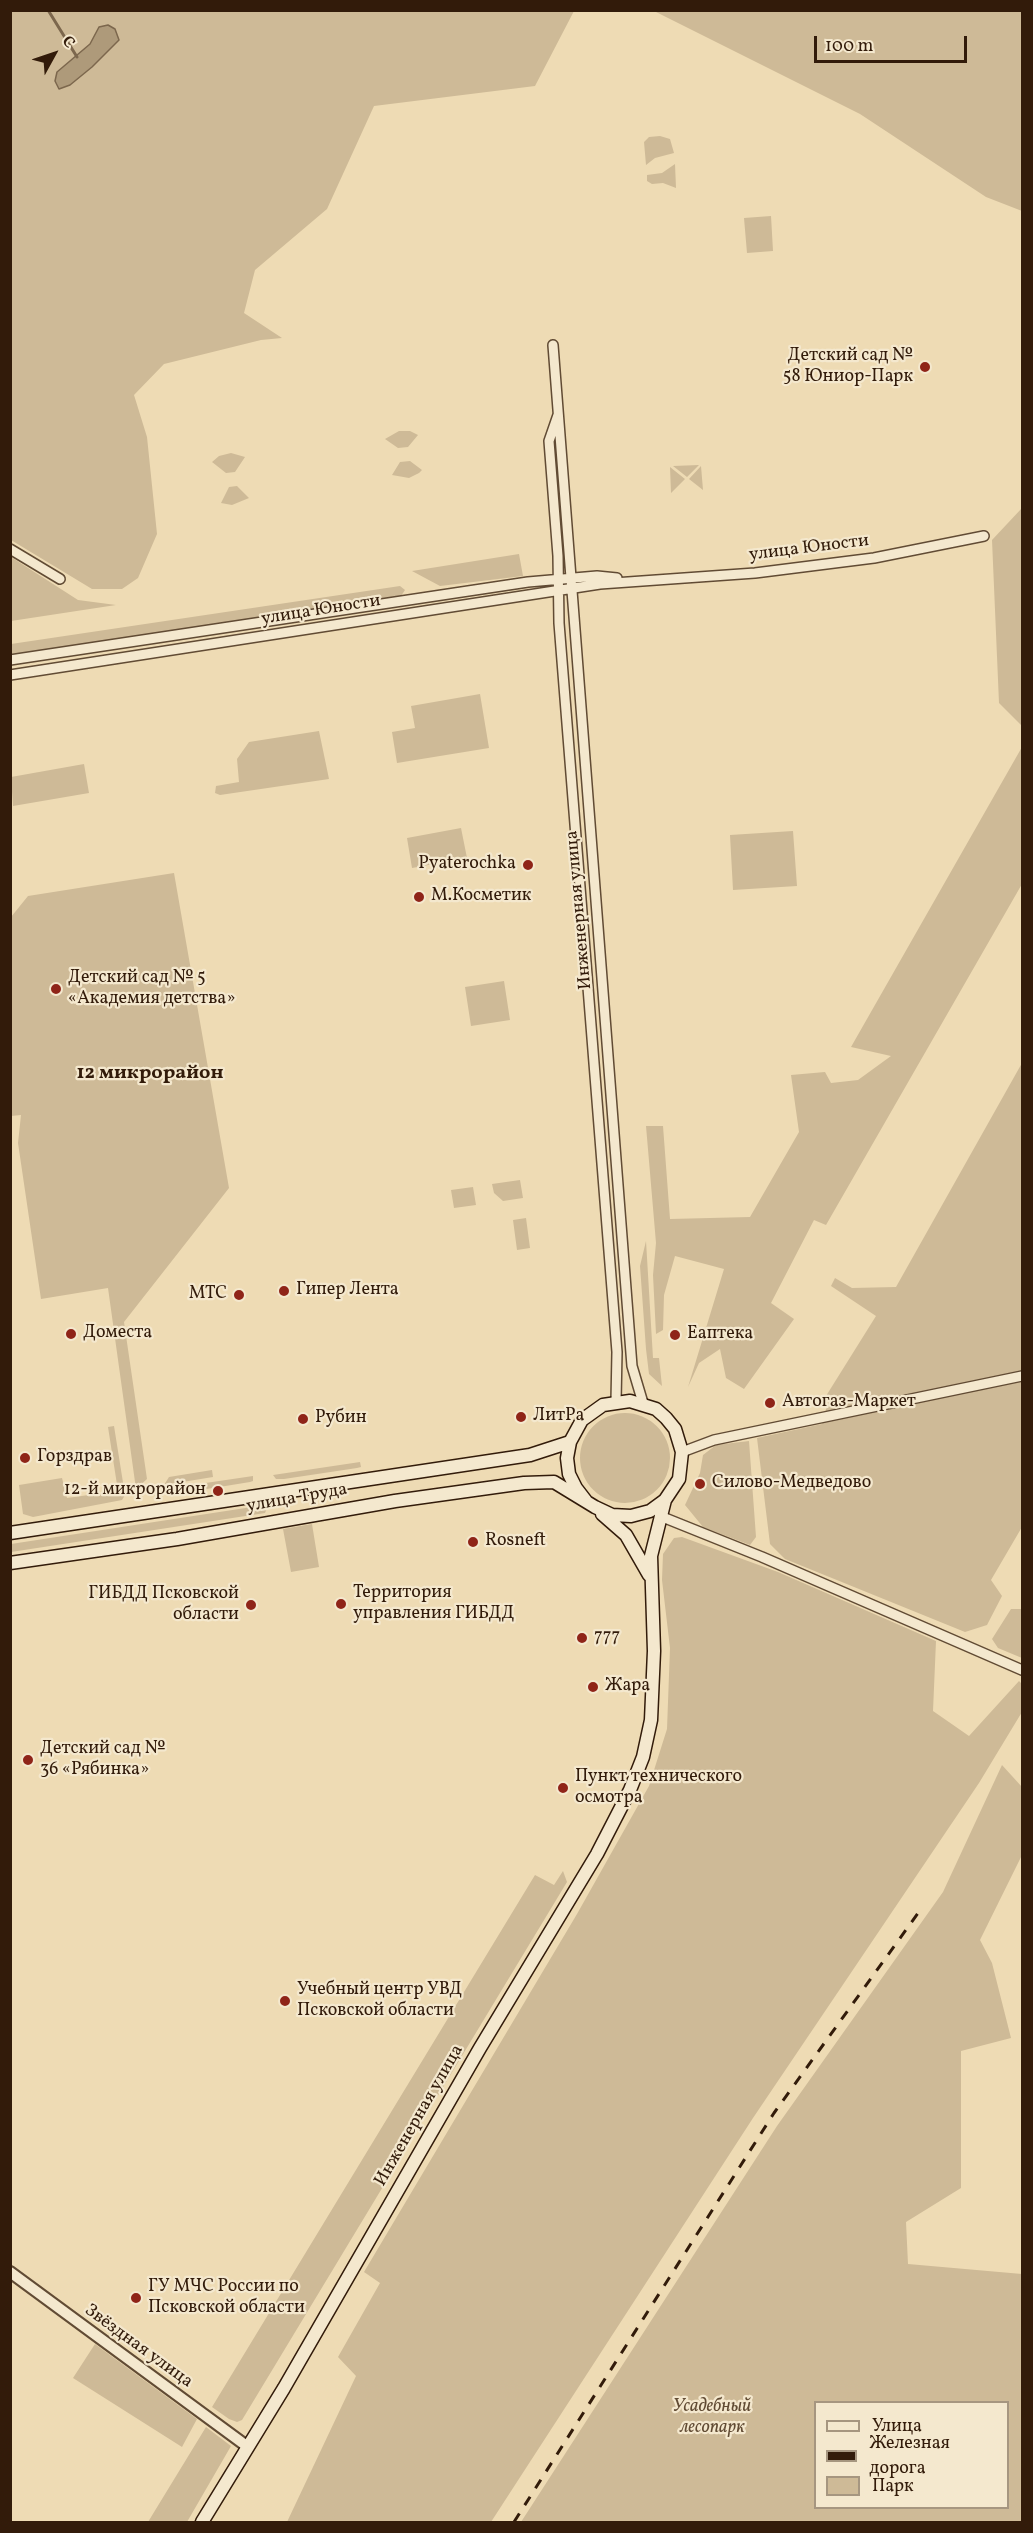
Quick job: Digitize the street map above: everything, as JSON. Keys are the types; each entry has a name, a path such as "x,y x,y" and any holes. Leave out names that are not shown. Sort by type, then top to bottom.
{"main road":[{"path":"570,1442 582,1420 603,1405 616,1401 643,1403 666,1418 675,1429 682,1452"},
{"name":"Инженерная улица","path":"570,1442 567,1458 569,1474 576,1488 590,1504 626,1534 650,1576"},
{"name":"улица Труда","path":"10,1533 507,1458 550,1450 570,1442"},
{"name":"Инженерная улица","path":"202,2523 597,1854 630,1790 643,1757 651,1720 654,1651 651,1556 665,1500 679,1479 682,1452"},
{"name":"улица Труда","path":"10,1563 177,1539 395,1501 524,1483 554,1482 590,1504"},
{"path":"590,1504 612,1515 631,1516 650,1510 665,1500"}],"street":[{"name":"Инженерная улица","path":"553,345 632,1366 643,1403"},
{"name":"Инженерная улица","path":"559,413 549,441 565,710 617,1357 616,1401"},
{"name":"улица Юности","path":"10,675 572,589 636,581 755,573 874,558 984,536"},
{"path":"10,549 60,579"},
{"name":"улица Юности","path":"10,660 558,579 600,576 636,581"},
{"path":"682,1452 714,1440 1023,1376"},
{"path":"660,1516 825,1583 1023,1670"},
{"name":"Звёздная улица","path":"10,2272 248,2447"}],"green space":[{"path":"10,11 574,11 535,86 374,106 327,209 255,270 244,313 282,338 261,340 164,364 134,395 147,437 157,534 138,578 122,589 92,589 11,540","holes":["119,40 92,67 70,84 77,57 90,44"]},
{"path":"654,11 1022,11 1022,211 986,197 860,114"},
{"path":"660,136 670,139 674,153 655,158 646,165 644,142 649,137"},
{"path":"675,164 676,188 663,183 652,184 647,181 647,175 662,173"},
{"path":"771,216 773,251 747,253 744,218"},
{"path":"399,431 410,431 418,435 408,447 398,448 385,439"},
{"path":"231,453 245,457 235,472 226,473 212,462 219,456"},
{"path":"410,461 422,470 409,478 392,475 400,462"},
{"path":"699,465 687,477 673,466"},
{"path":"701,466 703,490 689,479"},
{"path":"670,467 685,479 671,493"},
{"path":"237,486 249,498 232,505 221,503 229,487"},
{"path":"1022,508 1022,726 999,703 992,540"},
{"path":"519,554 523,576 440,586 412,571"},
{"path":"11,557 78,600 116,605 11,621"},
{"path":"400,586 405,590 401,596 11,655 11,644"},
{"path":"480,694 489,748 397,763 392,732 415,728 411,706"},
{"path":"319,731 329,779 220,795 215,793 216,786 239,782 237,759 249,742"},
{"path":"1022,747 1022,884 826,1225 814,1220 771,1303 794,1319 744,1389 726,1378 720,1349 699,1363 688,1387 724,1269 675,1256 664,1295 663,1330 656,1334 653,1275 656,1243 646,1126 663,1126 670,1219 750,1217 799,1132 791,1075 825,1072 831,1083 858,1080 891,1056 851,1047"},
{"path":"84,764 89,793 13,806 11,777"},
{"path":"461,828 467,858 412,868 407,838"},
{"path":"793,831 797,886 733,890 730,835"},
{"path":"174,873 229,1188 124,1322 147,1479 136,1489 108,1288 41,1299 18,1143 21,1115 11,1116 11,917 28,896"},
{"path":"504,981 510,1020 471,1026 465,987"},
{"path":"1022,1063 1022,1527 991,1580 1002,1596 987,1625 965,1632 785,1559 770,1544 757,1438 822,1424 829,1398 826,1396 876,1316 831,1286 835,1278 852,1288 896,1287"},
{"path":"520,1180 523,1198 503,1201 494,1193 492,1184"},
{"path":"473,1187 476,1205 454,1208 451,1190"},
{"path":"526,1218 530,1248 517,1250 513,1220"},
{"path":"646,1241 653,1358 659,1358 662,1386 649,1374 646,1349 640,1266"},
{"path":"625,1413 642,1417 657,1426 666,1441 670,1458 666,1475 657,1490 642,1499 625,1503 608,1499 593,1490 584,1475 580,1458 584,1441 593,1426 608,1417"},
{"path":"114,1426 125,1495 122,1500 33,1517 23,1514 19,1485 62,1478 67,1498 118,1491 108,1427"},
{"path":"749,1441 756,1537 750,1545 703,1527 685,1505 700,1473 703,1455 716,1445"},
{"path":"360,1462 361,1467 357,1468 284,1479 276,1479 273,1475"},
{"path":"212,1470 213,1477 164,1485 169,1477"},
{"path":"253,1476 253,1481 250,1482 176,1494 168,1493 165,1489"},
{"path":"265,1505 267,1508 265,1513 11,1552 11,1544"},
{"path":"312,1524 319,1567 291,1572 283,1529"},
{"path":"682,1537 778,1572 936,1641 933,1711 969,1736 1019,1681 1022,1684 1022,1712 979,1783 753,2118 491,2522 287,2522 356,2376 338,2357 380,2283 364,2272 577,1914 649,1786 667,1729 670,1648 662,1580 663,1554 674,1538"},
{"path":"1011,1609 1022,1609 1022,1658 998,1648 992,1639"},
{"name":"Усадебный лесопарк","path":"1002,1765 1022,1787 1022,1855 980,1940 992,1963 1011,2038 961,2051 961,2188 906,2222 908,2264 1022,2274 1022,2522 521,2522 777,2126 943,1892"},
{"path":"563,1871 567,1882 242,2420 237,2422 229,2419 212,2407 535,1875 554,1885"},
{"path":"95,2344 197,2419 182,2447 73,2378"},
{"path":"206,2427 231,2446 187,2522 148,2522"}],"shaded area":[{"path":"108,25 115,29 119,40 70,85 59,89 55,81 57,72 90,44 99,27"}],"waterway":[{"path":"48,10 77,57"}],"railway":[{"path":"514,2522 774,2113 921,1909"}],"place":[{"name":"Детский сад № 58 Юниор-Парк","path":"925,367"},
{"name":"Pyaterochka","path":"528,865"},
{"name":"М.Косметик","path":"419,897"},
{"name":"Детский сад № 5 «Академия детства»","path":"56,989"},
{"name":"Гипер Лента","path":"284,1291"},
{"name":"МТС","path":"239,1295"},
{"name":"Доместа","path":"71,1334"},
{"name":"Еаптека","path":"675,1335"},
{"name":"Автогаз-Маркет","path":"770,1403"},
{"name":"ЛитРа","path":"521,1417"},
{"name":"Рубин","path":"303,1419"},
{"name":"Горздрав","path":"25,1458"},
{"name":"Силово-Медведово","path":"700,1484"},
{"name":"12-й микрорайон","path":"218,1491"},
{"name":"Rosneft","path":"473,1542"},
{"name":"Территория управления ГИБДД","path":"341,1604"},
{"name":"ГИБДД Псковской области","path":"251,1605"},
{"name":"777","path":"582,1638"},
{"name":"Жара","path":"593,1687"},
{"name":"Детский сад № 36 «Рябинка»","path":"28,1760"},
{"name":"Пункт технического осмотра","path":"563,1788"},
{"name":"Учебный центр УВД Псковской области","path":"285,2001"},
{"name":"ГУ МЧС России по Псковской области","path":"136,2298"}],"district":[{"name":"12 микрорайон","path":"150,1074"}]}
